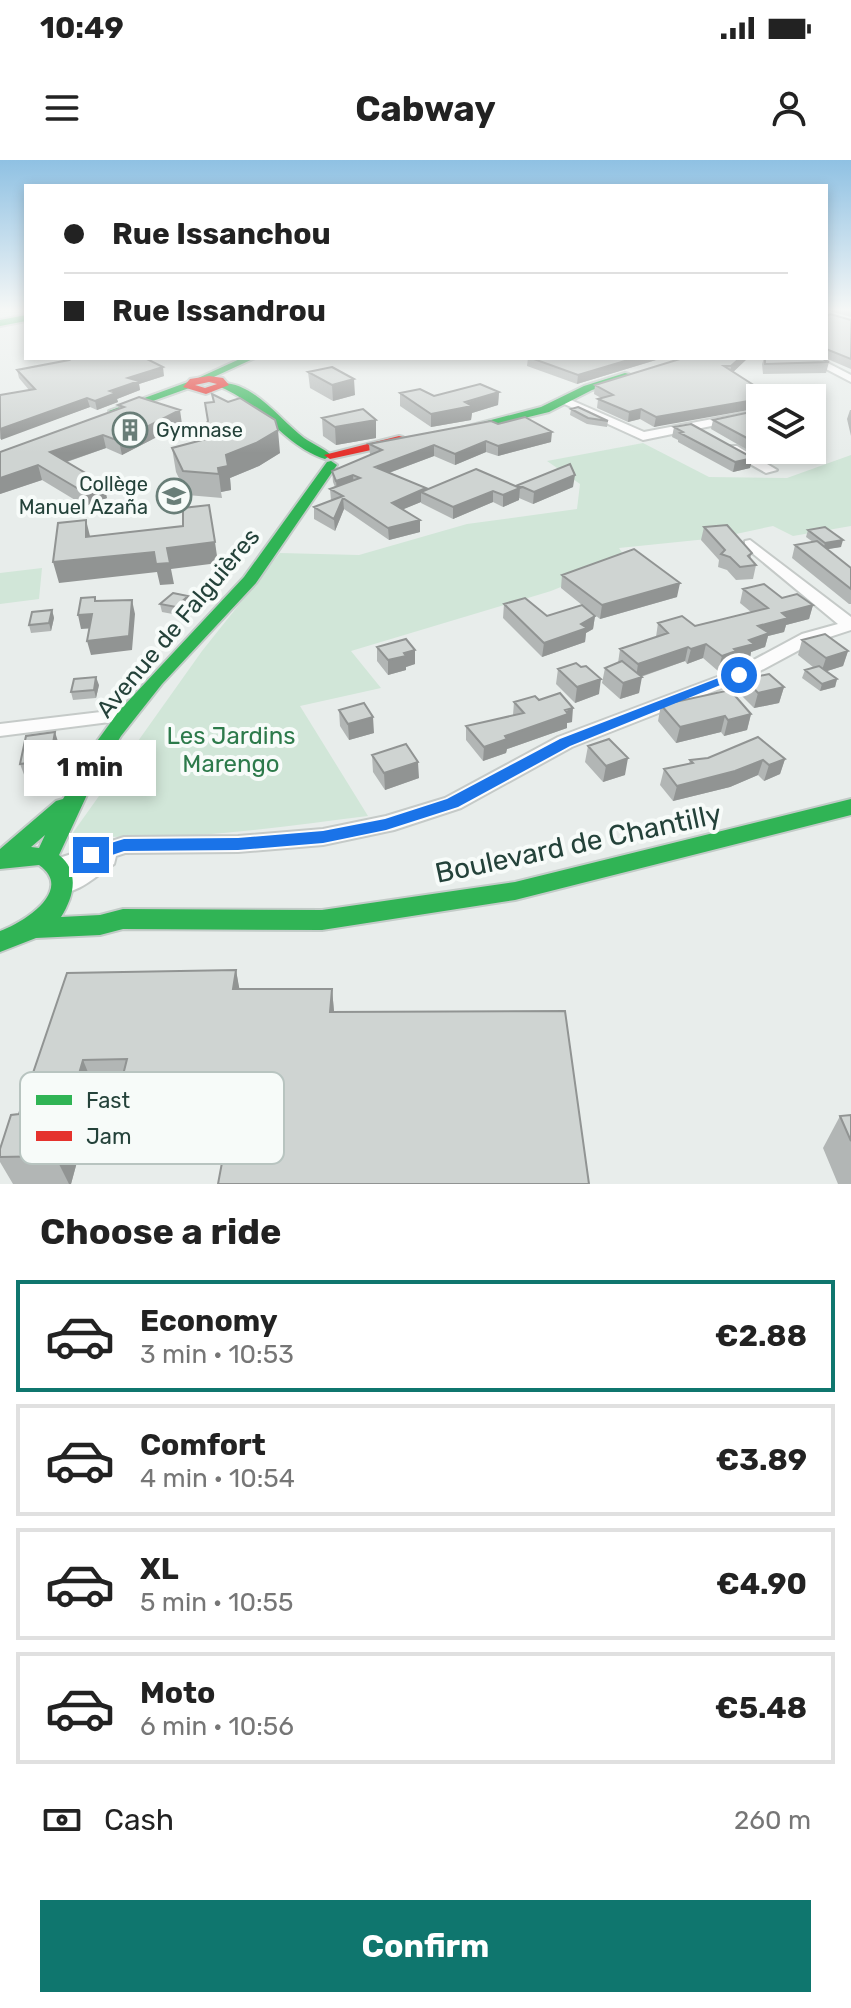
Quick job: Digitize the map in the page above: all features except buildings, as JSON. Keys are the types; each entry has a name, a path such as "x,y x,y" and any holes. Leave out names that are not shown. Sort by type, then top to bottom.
{"street":[{"path":"100,417 157,396 210,383 247,360"},
{"path":"814,360 851,379"},
{"path":"451,431 520,418 545,410 588,388 650,369"},
{"path":"210,383 251,399 324,459 413,438"},
{"path":"564,400 643,436 746,416"},
{"path":"693,427 706,434"},
{"path":"719,441 771,470"},
{"name":"Avenue de Falguières","path":"2,859 72,799 126,715 275,549 324,459"},
{"path":"750,544 851,625"},
{"path":"57,877 138,847 323,837 386,824 453,803 565,742 739,675 808,638 851,625"},
{"path":"0,730 126,715"},
{"name":"Avenue de Falguières","path":"57,877 72,799"},
{"name":"Boulevard de Chantilly","path":"57,877 88,912 123,919 322,920 515,891 851,807"},
{"path":"2,859 25,856 57,877"},
{"path":"2,942 34,928 51,914 57,877"},
{"name":"Boulevard de Chantilly","path":"34,928 100,925 123,919"}],"green space":[{"name":"Les Jardins Marengo","path":"643,443 709,477 787,478 851,455 851,526 793,536 773,526 717,538 619,548 627,560 551,591 351,651 381,688 300,706 368,816 183,836 72,834 202,651 280,553 359,555 467,524 577,509 580,484 547,461"},
{"path":"42,568 39,599 0,604 0,573"}],"traffic: fast":[{"path":"201,379 245,360"},
{"path":"463,429 545,410 588,388 625,376"},
{"path":"115,411 188,385"},
{"path":"224,385 252,399 298,439 325,455"},
{"path":"46,858 82,784 114,731 156,680 250,580 309,492 331,465"},
{"path":"3,859 64,806"},
{"path":"34,928 100,925 123,919 322,920 515,891 851,807"},
{"path":"0,860 38,856 56,866 62,881 59,898 45,919 29,930 0,942"}],"traffic: jam":[{"path":"209,379 219,380 224,385 206,391 188,387 194,381 209,379"},
{"path":"330,455 399,440"}],"place":[{"name":"Gymnase","path":"130,430"},
{"name":"Collège Manuel Azaña","path":"174,496"}],"route":[{"path":"91,855 124,845 238,844 323,837 386,824 453,803 565,742 739,675"}]}
